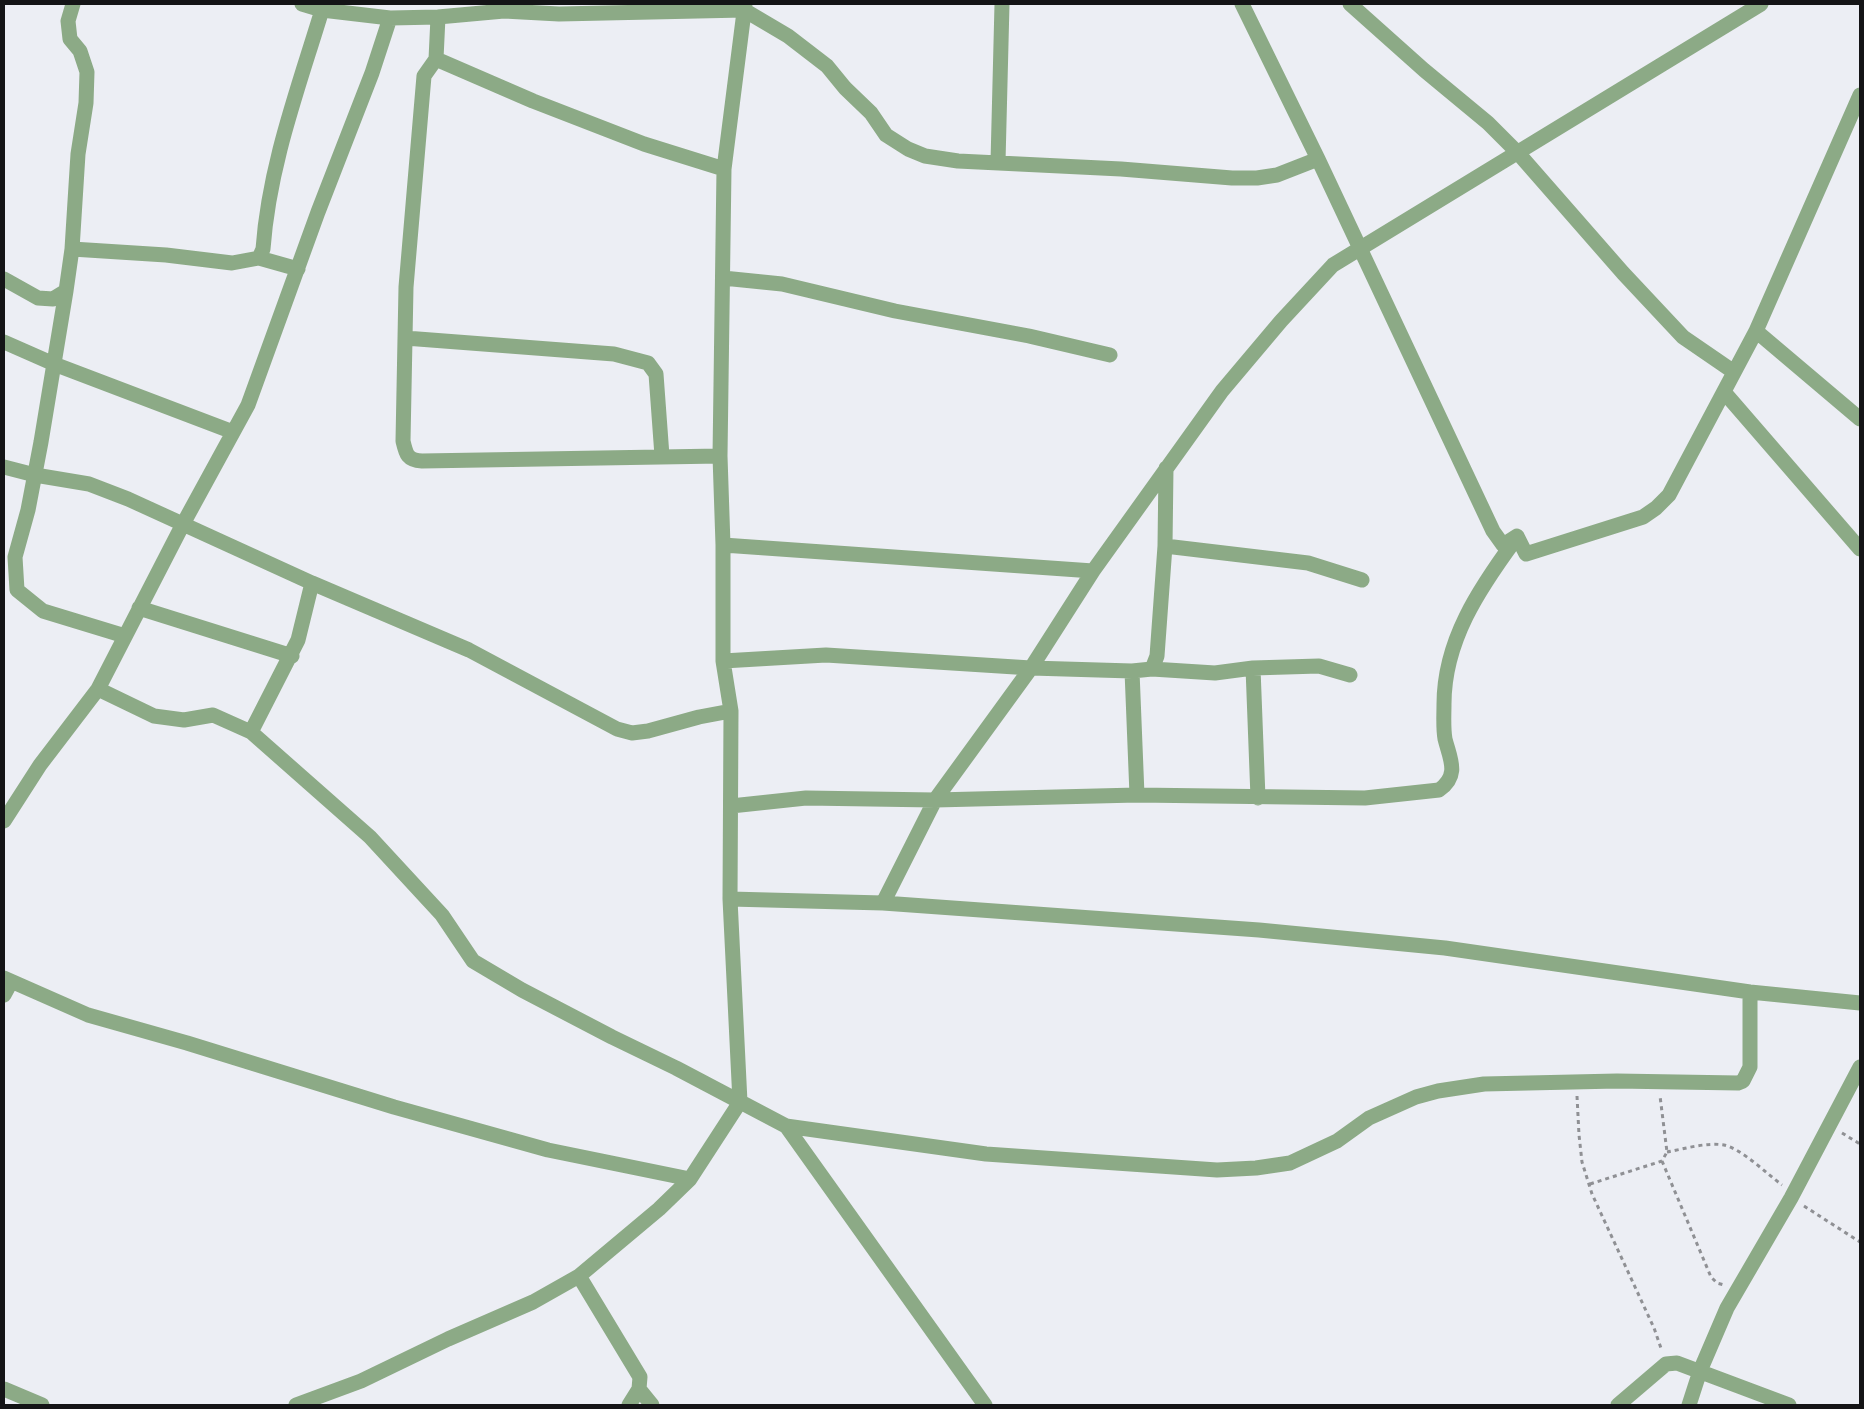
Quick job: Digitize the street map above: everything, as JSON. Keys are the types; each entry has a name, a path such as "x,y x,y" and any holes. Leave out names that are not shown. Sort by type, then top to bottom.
{"street":[{"path":"73,4 68,21 70,39 80,51 86,72 86,102 78,154 72,249 28,510 15,557 17,590 43,611 125,636"},
{"path":"302,4 322,10 390,18 407,10 438,17 504,7 559,14 744,7 788,36 827,66 845,88 871,113 886,134 908,149 925,156 958,161 1121,169 1232,178 1258,178 1277,175 1318,159"},
{"path":"998,162 1002,4"},
{"path":"1242,4 1318,159 1493,531 1503,545 1517,536"},
{"path":"1350,4 1424,70 1488,123 1518,153 1623,273 1683,336 1734,372"},
{"path":"883,903 935,800 1032,668 1093,571 1222,391 1281,321 1333,265 1361,250 1761,4"},
{"path":"296,1405 361,1381 448,1339 533,1302 579,1276 659,1209 690,1179 740,1102 730,899 731,712 723,661 723,545 720,456 724,169 744,7"},
{"path":"259,258 263,249 272,177 322,10"},
{"path":"438,17 436,59 424,76 406,287 403,442 406,451 413,460 720,456"},
{"path":"4,821 40,765 98,689 183,524 248,405 372,73 390,18"},
{"path":"436,59 533,101 635,141 724,169"},
{"path":"1517,536 1526,554 1642,516 1656,508 1669,496 1756,331 1860,95"},
{"path":"72,249 166,255 232,263 259,258 298,269"},
{"path":"4,278 38,298 54,299 66,291"},
{"path":"723,278 782,284 885,309 1029,336 1110,355"},
{"path":"1756,331 1860,418"},
{"path":"405,338 614,354 648,363 656,374 662,456"},
{"path":"4,342 54,364 233,432"},
{"path":"1724,392 1860,549"},
{"path":"4,467 34,475 88,484 128,499 312,583 469,650 617,729 632,733 648,731 700,717 731,712"},
{"path":"1152,669 1157,656 1165,546 1166,468"},
{"path":"731,806 806,798 935,800 1136,795 1365,798 1439,790 1446,785 1451,775 1452,766 1445,737 1446,668 1463,622 1487,578 1517,536"},
{"path":"723,545 1093,571"},
{"path":"1165,546 1308,563 1362,580"},
{"path":"251,732 292,656 298,640 312,583"},
{"path":"139,608 292,656"},
{"path":"723,661 826,655 1032,668 1132,671 1152,669 1215,673 1253,668 1319,666 1350,675"},
{"path":"1253,668 1258,798"},
{"path":"1132,671 1136,795"},
{"path":"98,689 154,716 184,720 213,715 251,732 370,837 442,915 473,961 522,990 786,1126 986,1154 1217,1170 1256,1168 1290,1163 1338,1141 1369,1118 1416,1097 1484,1084 1577,1082 1738,1083 1743,1081 1750,1067 1750,992"},
{"path":"730,899 883,903 1259,930 1445,948 1750,992 1860,1003"},
{"path":"4,995 8,980 88,1015 394,1107 548,1150 690,1179"},
{"path":"1689,1405 1700,1371 1726,1308 1790,1198 1860,1067"},
{"path":"786,1126 985,1405"},
{"path":"579,1276 640,1377 639,1389 629,1405"},
{"path":"1618,1405 1666,1364 1677,1363 1789,1405"},
{"path":"4,1389 42,1405"},
{"path":"639,1389 652,1405"}],"path":[{"path":"1577,1082 1582,1162 1592,1194 1654,1328 1666,1364"},
{"path":"1658,1082 1666,1152 1662,1161 1711,1277 1716,1283 1738,1287"},
{"path":"1666,1152 1706,1145 1725,1145 1753,1160 1782,1185 1790,1198 1860,1242"},
{"path":"1590,1184 1662,1161"}]}
